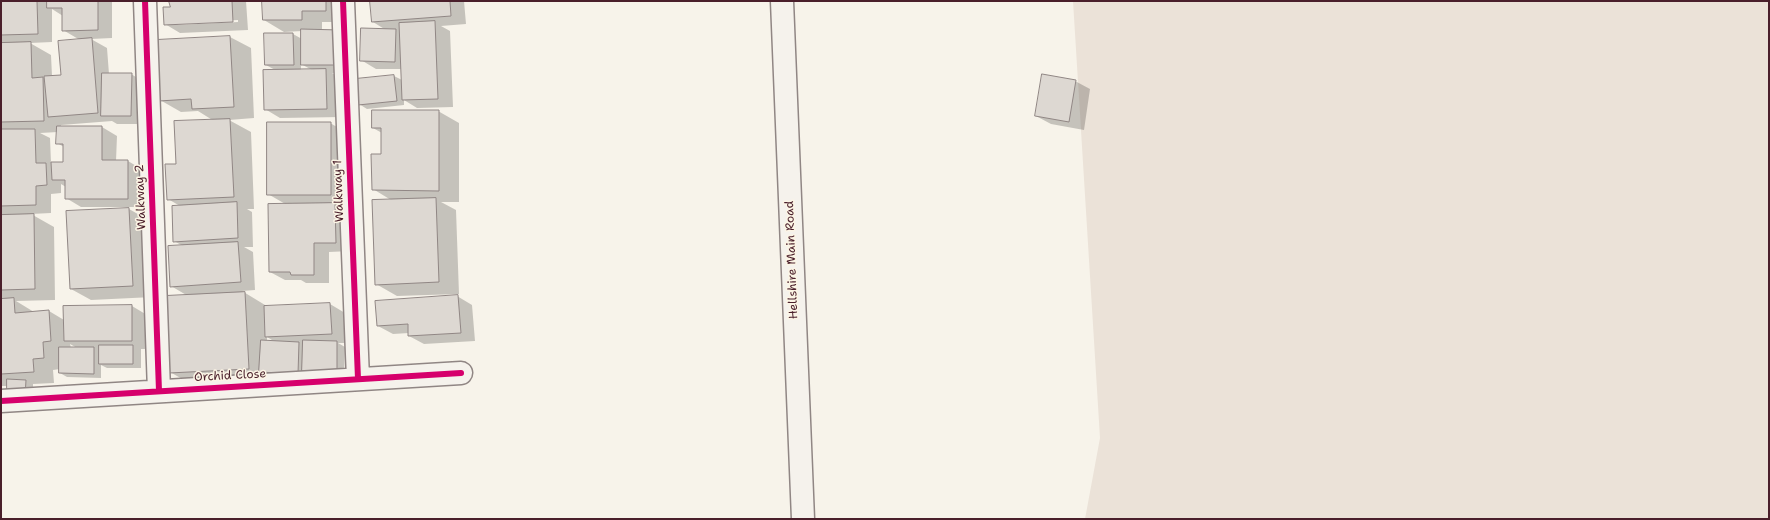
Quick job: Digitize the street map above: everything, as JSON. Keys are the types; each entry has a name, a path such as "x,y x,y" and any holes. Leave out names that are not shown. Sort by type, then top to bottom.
{"street":[{"name":"Walkway 2","path":"145,1 159,391"},
{"name":"Walkway 1","path":"343,1 358,379"},
{"name":"Hellshire Main Road","path":"782,1 802,519"},
{"name":"Orchid Close","path":"1,401 461,373"}],"shaded area":[{"path":"1073,1 1769,1 1769,519 1085,519 1100,438"}],"building":[{"path":"1,1 37,1 38,34 1,35"},
{"path":"47,1 98,1 98,30 62,31 62,8 47,8"},
{"path":"169,1 232,1 233,22 164,25 163,7 170,7"},
{"path":"262,1 326,1 326,11 302,11 302,20 263,20"},
{"path":"370,1 450,1 451,16 372,22"},
{"path":"435,21 438,99 402,100 399,23"},
{"path":"361,28 396,29 395,62 360,61"},
{"path":"301,29 340,30 339,65 301,65"},
{"path":"264,33 293,33 294,65 265,65"},
{"path":"230,36 234,107 192,109 191,99 159,101 156,40"},
{"path":"92,38 98,113 48,117 44,76 61,75 58,41"},
{"path":"31,42 32,78 43,77 44,121 1,122 1,43"},
{"path":"326,69 327,109 264,110 263,70"},
{"path":"102,73 132,73 131,116 101,116"},
{"path":"1042,74 1076,80 1069,122 1035,116"},
{"path":"394,75 397,101 358,105 355,79"},
{"path":"372,110 439,110 439,191 372,190 371,154 381,154 381,128 372,128"},
{"path":"230,119 234,197 167,200 165,164 176,164 174,121"},
{"path":"267,122 331,122 331,195 267,195"},
{"path":"57,126 102,126 102,160 128,160 128,199 65,199 65,180 52,180 51,162 63,162 63,144 56,144"},
{"path":"1,129 35,129 36,163 46,163 47,185 36,186 36,205 1,206"},
{"path":"436,198 439,282 375,285 372,200"},
{"path":"237,202 238,238 173,242 172,206"},
{"path":"335,203 336,243 314,243 314,275 291,275 290,272 269,272 268,204"},
{"path":"129,208 133,286 70,289 66,211"},
{"path":"34,214 35,289 1,290 1,215"},
{"path":"238,242 241,282 170,287 168,246"},
{"path":"245,292 249,369 169,373 165,296"},
{"path":"458,295 461,333 408,336 408,324 377,326 375,301"},
{"path":"14,298 15,313 49,310 51,341 43,342 44,358 33,359 34,372 1,374 1,299"},
{"path":"330,303 332,334 265,337 264,306"},
{"path":"132,305 132,341 64,341 63,306"},
{"path":"261,340 299,342 298,374 259,372"},
{"path":"303,340 337,341 337,372 302,371"},
{"path":"99,345 133,345 133,364 99,364"},
{"path":"59,347 94,347 94,374 59,373"},
{"path":"7,379 26,380 25,397 7,397"}],"cycle path":[{"path":"145,1 159,391"},
{"path":"343,1 358,379"},
{"path":"1,401 461,373"}]}
